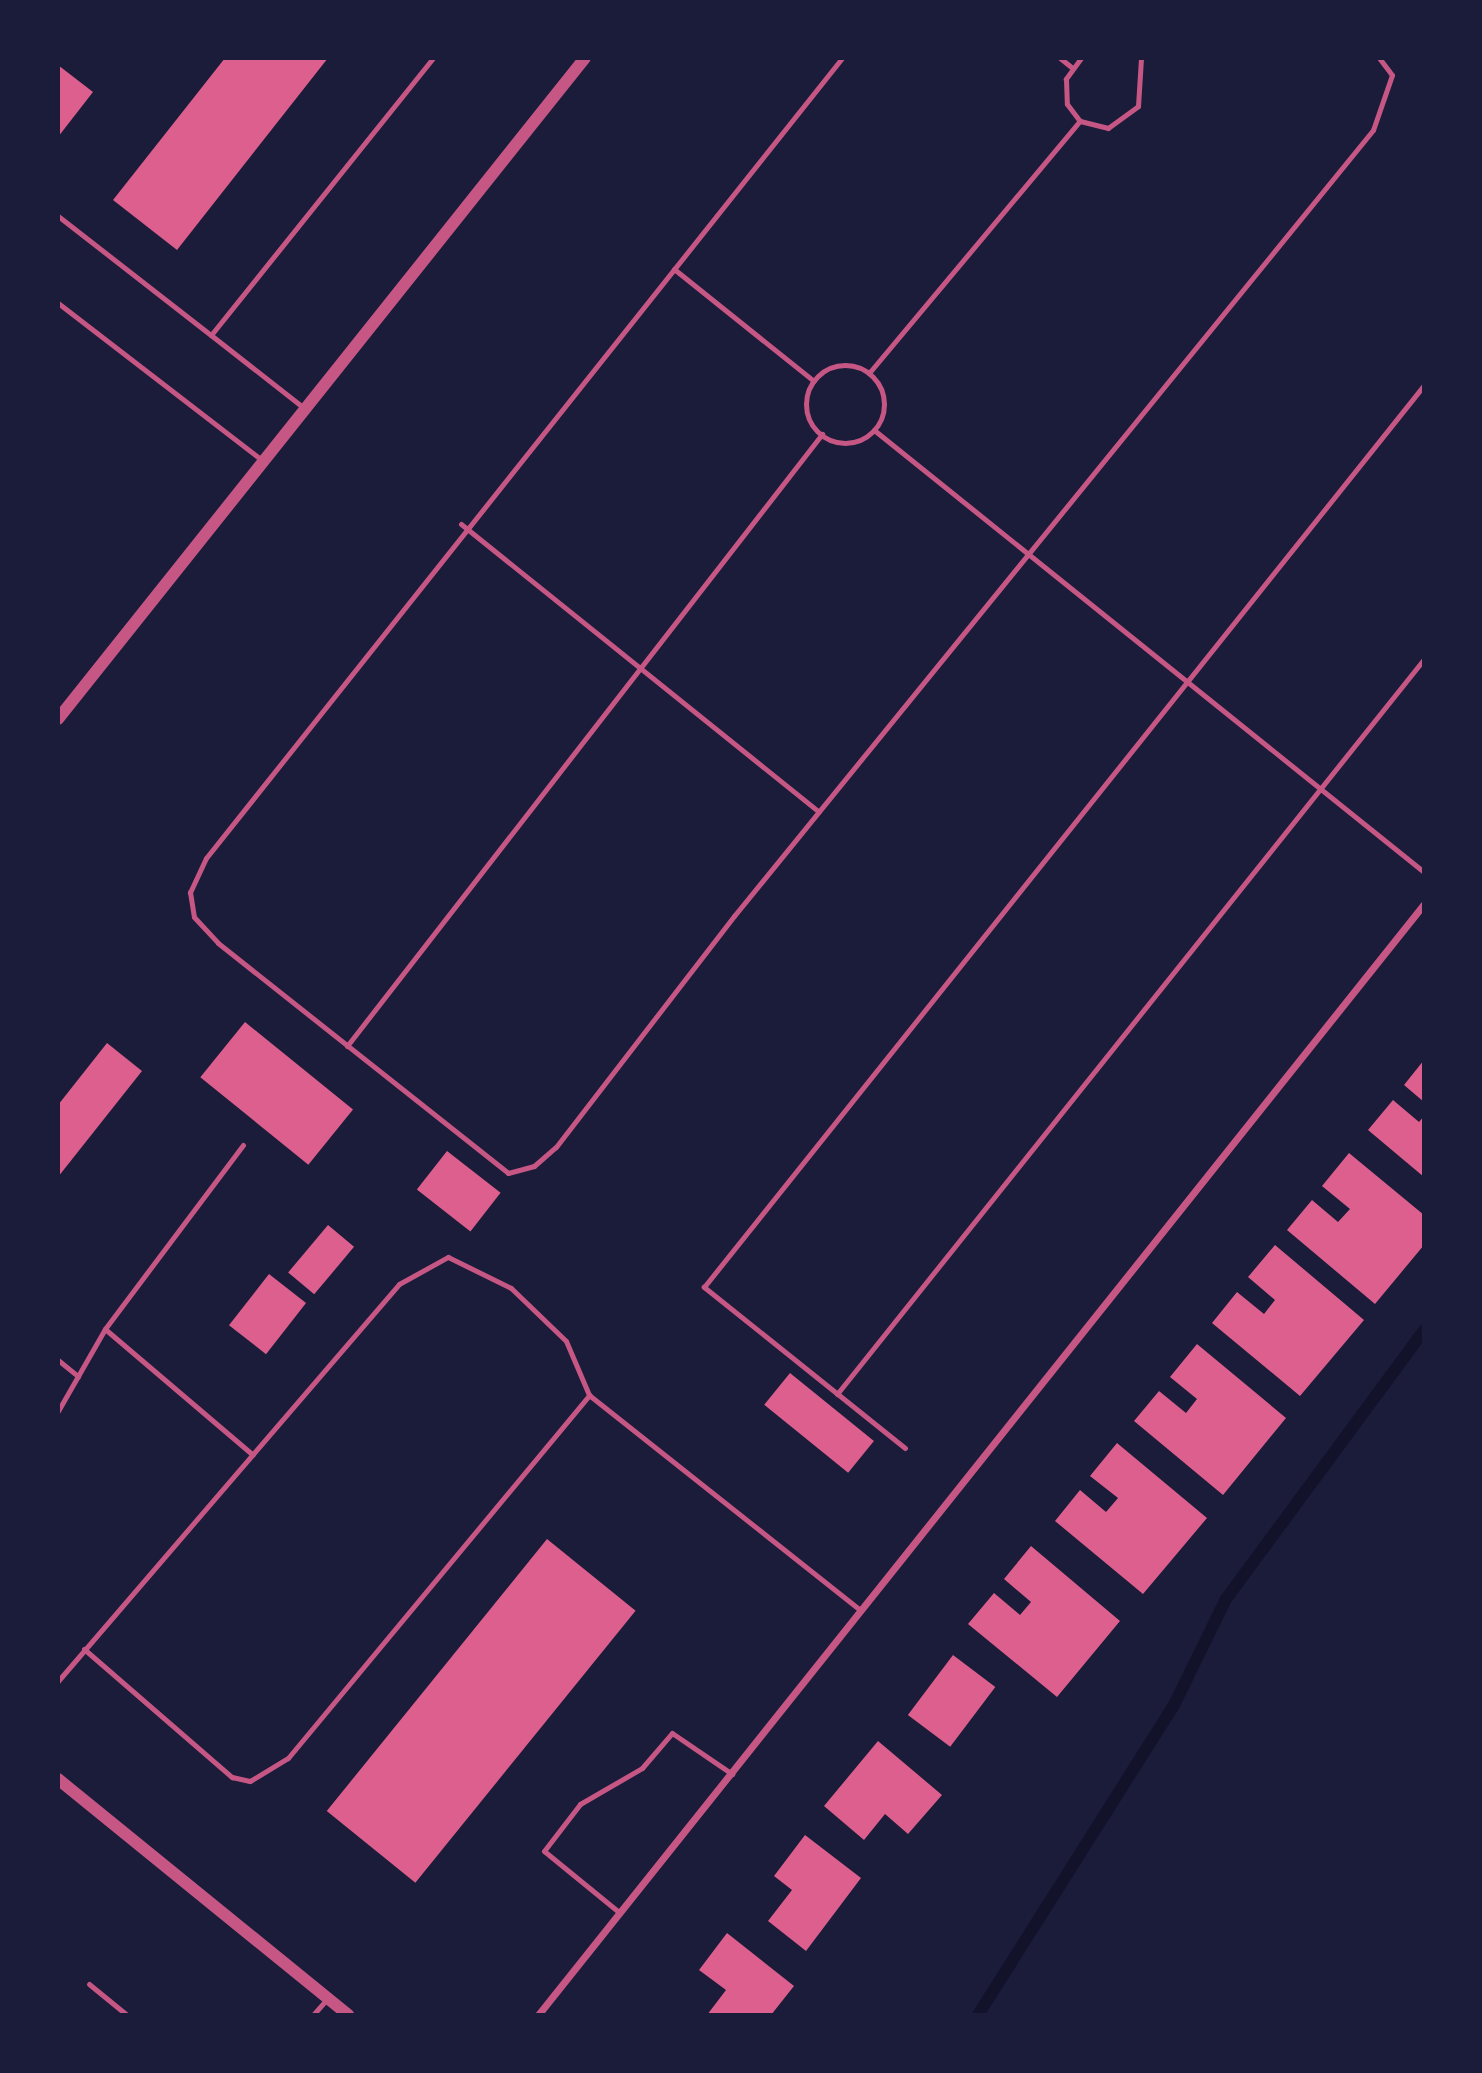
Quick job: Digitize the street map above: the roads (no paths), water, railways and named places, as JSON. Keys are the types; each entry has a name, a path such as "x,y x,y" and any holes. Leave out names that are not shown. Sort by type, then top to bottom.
{"street":[{"path":"58,719 585,58"},
{"path":"538,2015 1424,904"},
{"path":"58,1779 348,2015"}],"lane":[{"path":"211,335 433,58"},
{"path":"842,58 206,858 190,892 194,917 218,943 508,1173 534,1166 556,1147 819,812 1373,130 1392,75 1380,58"},
{"path":"1060,58 1071,67"},
{"path":"1081,58 1071,67 1064,92 1080,121 1108,128 1131,117 1141,94 1141,58"},
{"path":"869,373 1080,121"},
{"path":"58,216 305,409"},
{"path":"674,269 814,381"},
{"path":"58,303 263,461"},
{"path":"834,366 869,373 884,408 874,430 851,442 822,434 807,405 814,381 834,366"},
{"path":"905,1448 704,1287 1185,681 1424,385"},
{"path":"874,430 1424,872"},
{"path":"347,1046 644,668 822,434"},
{"path":"461,524 644,668 819,812"},
{"path":"837,1394 1424,659"},
{"path":"58,1411 105,1329 243,1145"},
{"path":"58,1681 399,1284 448,1257 511,1288 566,1341 589,1395 860,1610"},
{"path":"105,1329 253,1455"},
{"path":"58,1360 78,1376"},
{"path":"84,1649 232,1777 250,1781 288,1758 589,1395"},
{"path":"620,1913 544,1851 580,1804 642,1768 671,1733 732,1774"},
{"path":"89,1984 127,2015"},
{"path":"313,2015 327,1999"}],"waterway":[{"path":"978,2015 1174,1705 1226,1599 1424,1330"}]}
